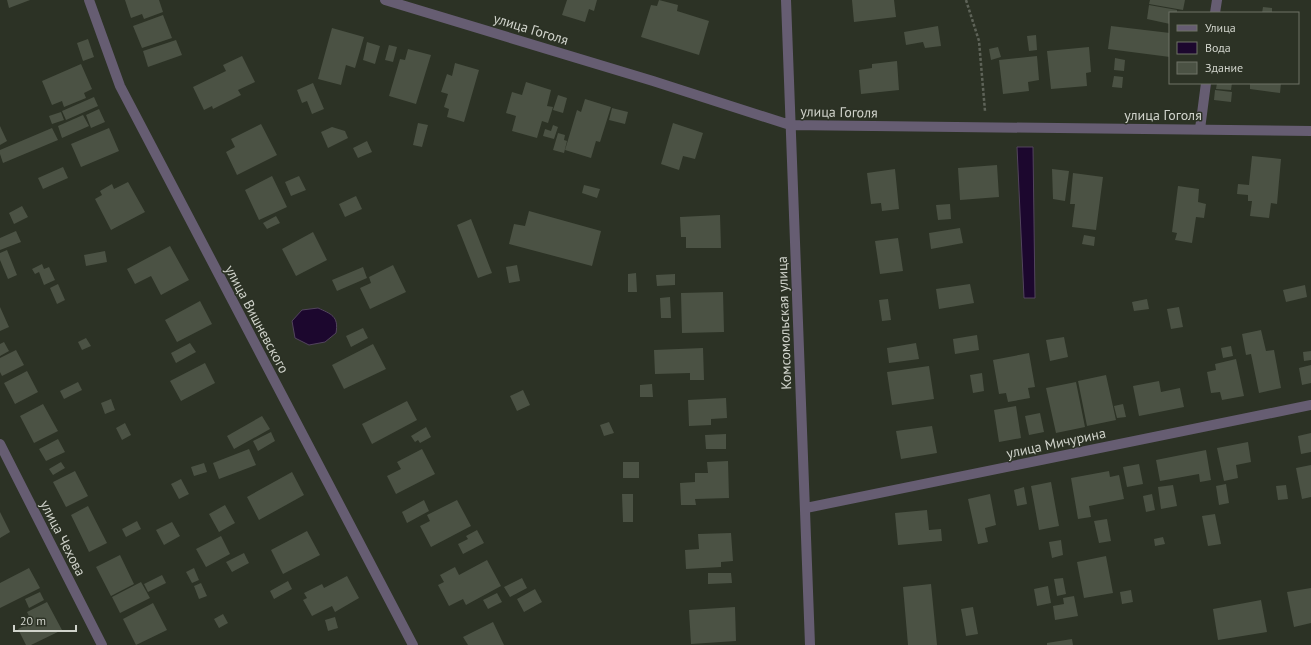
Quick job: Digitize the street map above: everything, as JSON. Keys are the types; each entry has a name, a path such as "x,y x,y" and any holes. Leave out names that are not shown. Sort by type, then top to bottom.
{"street":[{"name":"улица Вишневского","path":"89,0 120,86 413,645"},
{"name":"улица Гоголя","path":"385,0 653,81 790,125 1311,131"},
{"name":"Комсомольская улица","path":"786,0 810,645"},
{"path":"1215,12 1217,0"},
{"path":"1200,129 1206,84"},
{"name":"улица Мичурина","path":"806,508 1311,405"},
{"name":"улица Чехова","path":"0,444 102,645"}],"path":[{"path":"966,0 979,41 986,128"}],"water":[{"path":"1017,147 1033,147 1035,298 1024,298"},
{"path":"318,308 333,316 337,327 336,333 325,342 309,345 295,338 292,321 302,310"}],"building":[{"path":"7,0 30,0 9,8"},
{"path":"125,0 159,0 163,12 144,19 142,14 131,18"},
{"path":"567,0 597,0 594,11 589,9 585,22 562,15"},
{"path":"659,0 678,5 677,11 709,21 699,55 641,37 651,5 657,6"},
{"path":"852,0 894,0 896,17 854,22"},
{"path":"1150,0 1185,0 1183,10 1149,4"},
{"path":"1149,5 1177,10 1177,12 1169,12 1169,24 1147,19"},
{"path":"1263,7 1272,8 1272,12 1262,12"},
{"path":"163,15 172,38 142,48 133,26"},
{"path":"938,26 941,46 925,48 923,42 906,45 904,32"},
{"path":"1111,26 1169,33 1169,57 1108,49"},
{"path":"332,28 364,37 355,68 346,65 341,85 318,79"},
{"path":"1036,35 1037,50 1029,51 1027,36"},
{"path":"88,39 94,57 83,61 77,43"},
{"path":"176,40 182,55 148,67 143,51"},
{"path":"367,42 380,46 375,64 363,60"},
{"path":"389,45 397,47 393,62 385,60"},
{"path":"998,47 1001,57 991,60 989,49"},
{"path":"1089,47 1091,72 1086,73 1087,86 1051,89 1047,51"},
{"path":"408,49 431,55 416,104 389,96 400,59 405,60"},
{"path":"242,56 255,82 238,90 241,95 213,109 212,106 204,110 193,87 226,71 223,65"},
{"path":"1037,56 1039,80 1028,82 1029,91 1003,94 999,60"},
{"path":"1115,58 1125,60 1124,71 1114,70"},
{"path":"897,61 899,90 861,94 859,70 872,68 872,64"},
{"path":"455,63 479,70 464,122 447,117 449,109 444,107 448,94 441,92 447,74 452,76"},
{"path":"81,64 92,89 84,93 86,98 64,107 62,101 52,105 42,81"},
{"path":"1114,76 1123,77 1122,88 1112,87"},
{"path":"526,82 551,90 547,106 553,107 548,123 542,121 537,138 512,131 516,116 506,113 512,92 522,95"},
{"path":"313,83 324,109 312,114 307,101 302,103 297,90"},
{"path":"1217,84 1232,84 1231,90 1216,89"},
{"path":"1250,84 1281,84 1280,93 1250,89"},
{"path":"1215,90 1232,92 1231,102 1214,100"},
{"path":"558,95 567,98 563,113 553,110"},
{"path":"94,97 98,106 66,120 62,111"},
{"path":"585,99 611,107 600,142 596,141 591,158 565,150 577,110 581,112"},
{"path":"612,108 628,112 625,124 609,120"},
{"path":"99,109 105,122 91,128 86,115"},
{"path":"61,112 64,120 52,124 49,116"},
{"path":"83,115 89,126 62,138 58,126"},
{"path":"418,123 428,125 422,147 413,145"},
{"path":"673,123 703,133 695,159 683,156 679,170 661,164"},
{"path":"261,124 277,155 237,175 226,152 235,147 231,139"},
{"path":"553,125 558,127 554,139 543,136 545,129 551,131"},
{"path":"0,126 7,141 0,145"},
{"path":"332,127 345,131 348,138 328,148 321,132"},
{"path":"52,128 58,140 3,163 0,150"},
{"path":"109,128 119,151 81,167 71,144"},
{"path":"558,133 565,135 564,140 567,141 564,153 553,150"},
{"path":"367,141 372,152 358,158 353,148"},
{"path":"1252,156 1281,159 1277,204 1271,203 1269,218 1250,216 1252,201 1248,201 1248,195 1237,194 1238,184 1249,185"},
{"path":"997,165 999,197 960,200 958,168"},
{"path":"63,167 68,178 43,189 38,178"},
{"path":"895,169 899,209 882,211 881,203 871,204 867,173"},
{"path":"1052,169 1069,171 1065,201 1053,199"},
{"path":"1073,173 1103,177 1096,230 1072,227 1075,204 1070,204"},
{"path":"272,176 287,207 259,220 245,190"},
{"path":"299,176 306,190 291,196 285,182"},
{"path":"128,182 145,212 111,230 95,199 102,195 100,191 112,184 114,189"},
{"path":"584,185 600,189 597,198 582,193"},
{"path":"1178,186 1199,189 1198,202 1206,204 1204,218 1196,217 1192,243 1175,240 1177,233 1172,232"},
{"path":"356,196 362,209 345,217 339,204"},
{"path":"950,204 951,219 938,220 936,205"},
{"path":"22,206 28,217 14,224 9,213"},
{"path":"529,211 601,231 592,266 509,244 514,224 525,226"},
{"path":"720,215 721,248 686,248 686,237 681,237 680,217"},
{"path":"276,216 280,223 267,229 263,223"},
{"path":"471,219 492,273 478,278 457,225"},
{"path":"960,228 963,243 931,249 929,233"},
{"path":"16,231 21,242 0,250 0,238"},
{"path":"313,232 327,260 296,276 282,249"},
{"path":"1084,235 1095,237 1094,246 1082,244"},
{"path":"898,238 903,271 880,274 875,241"},
{"path":"170,246 189,280 161,295 151,276 135,284 127,269"},
{"path":"7,250 17,275 8,279 0,260 0,253"},
{"path":"105,251 107,262 86,266 84,255"},
{"path":"42,264 44,269 49,267 55,280 44,285 39,272 35,274 32,269"},
{"path":"393,265 406,292 370,309 360,288 371,283 369,277"},
{"path":"517,265 520,281 509,283 506,267"},
{"path":"363,267 367,278 337,291 332,280"},
{"path":"636,273 637,292 628,292 628,274"},
{"path":"675,274 675,285 657,286 656,275"},
{"path":"58,284 65,300 57,304 50,288"},
{"path":"970,284 974,303 939,309 936,289"},
{"path":"1305,285 1307,297 1286,302 1283,290"},
{"path":"723,292 724,332 682,333 681,293"},
{"path":"670,297 671,318 661,318 660,298"},
{"path":"888,299 891,320 882,321 879,300"},
{"path":"1147,299 1149,309 1134,311 1132,302"},
{"path":"200,301 212,324 177,342 165,320"},
{"path":"0,307 9,327 0,331"},
{"path":"1179,307 1183,327 1171,329 1167,309"},
{"path":"363,328 368,338 351,347 346,336"},
{"path":"1261,330 1266,351 1274,350 1281,388 1259,393 1251,354 1246,355 1242,334"},
{"path":"977,335 979,350 955,354 953,339"},
{"path":"1064,337 1068,357 1050,361 1046,340"},
{"path":"86,338 91,346 82,350 78,342"},
{"path":"4,342 9,351 0,356 0,344"},
{"path":"190,343 196,352 176,363 171,353"},
{"path":"916,343 919,359 889,363 887,348"},
{"path":"373,344 386,369 344,389 332,365"},
{"path":"1231,346 1233,356 1223,358 1221,348"},
{"path":"703,348 704,380 690,380 690,373 655,374 654,350"},
{"path":"16,350 24,365 2,376 0,372 0,358"},
{"path":"1311,351 1311,360 1304,361 1303,352"},
{"path":"1029,353 1035,387 1028,388 1030,398 1008,402 1006,393 999,394 993,360"},
{"path":"1236,359 1244,396 1222,400 1220,392 1211,393 1207,372 1216,370 1215,364"},
{"path":"205,363 215,383 181,401 170,381"},
{"path":"1311,365 1311,383 1302,385 1299,368"},
{"path":"929,366 934,399 892,405 887,372"},
{"path":"27,371 38,392 15,404 4,383"},
{"path":"982,373 984,391 973,393 970,375"},
{"path":"1106,375 1116,420 1087,426 1078,381"},
{"path":"1159,381 1161,392 1180,388 1184,407 1139,416 1133,386"},
{"path":"78,382 82,390 64,399 60,391"},
{"path":"1076,382 1085,427 1056,433 1046,388"},
{"path":"652,384 653,397 640,397 640,385"},
{"path":"523,390 530,405 517,411 510,396"},
{"path":"726,398 727,418 711,419 711,425 689,426 688,400"},
{"path":"111,399 115,410 105,414 101,403"},
{"path":"407,401 417,420 372,444 362,424"},
{"path":"43,404 58,431 34,443 20,416"},
{"path":"1123,404 1126,417 1117,418 1114,406"},
{"path":"1016,406 1021,438 999,442 994,410"},
{"path":"1040,413 1044,432 1029,435 1025,416"},
{"path":"262,416 270,429 234,449 227,436"},
{"path":"609,422 614,433 604,436 600,425"},
{"path":"125,423 131,435 122,440 116,428"},
{"path":"932,426 937,453 901,459 896,431"},
{"path":"426,427 431,437 420,443 418,440 415,442 411,436"},
{"path":"271,432 275,441 258,451 253,441"},
{"path":"1311,433 1311,452 1301,454 1298,436"},
{"path":"726,434 726,449 706,449 705,435"},
{"path":"58,439 65,452 46,461 39,449"},
{"path":"1248,442 1251,462 1236,465 1238,478 1224,481 1217,448"},
{"path":"249,449 256,465 219,479 213,463"},
{"path":"422,449 435,474 396,494 387,476 401,469 397,462"},
{"path":"1206,450 1211,480 1200,482 1199,474 1160,481 1156,460"},
{"path":"728,461 729,498 695,499 696,505 681,505 680,483 695,482 695,473 708,473 707,462"},
{"path":"61,462 65,468 53,475 49,469"},
{"path":"623,462 639,462 639,478 623,478"},
{"path":"204,463 207,472 194,476 191,467"},
{"path":"1139,464 1143,484 1127,487 1123,467"},
{"path":"1311,465 1311,497 1302,499 1296,468"},
{"path":"75,471 88,496 66,507 53,482"},
{"path":"1109,471 1110,477 1119,475 1124,499 1089,506 1091,517 1078,519 1071,478"},
{"path":"292,472 304,495 259,520 247,497"},
{"path":"181,479 189,494 179,499 171,484"},
{"path":"1051,482 1059,526 1039,530 1031,486"},
{"path":"1226,484 1229,503 1219,505 1216,486"},
{"path":"1173,485 1177,506 1161,509 1158,487"},
{"path":"1286,485 1288,499 1278,500 1276,486"},
{"path":"1024,487 1027,504 1017,506 1014,490"},
{"path":"622,494 633,494 633,522 623,522"},
{"path":"990,494 996,525 985,528 988,542 978,544 968,499"},
{"path":"1152,494 1155,510 1146,512 1143,496"},
{"path":"424,500 429,511 407,523 402,512"},
{"path":"457,500 471,526 431,547 420,526 430,521 427,515"},
{"path":"225,505 235,523 219,532 209,514"},
{"path":"88,506 107,543 89,552 71,515"},
{"path":"927,510 929,530 941,529 942,541 898,545 895,513"},
{"path":"0,512 10,532 0,538"},
{"path":"1215,514 1221,544 1208,546 1202,516"},
{"path":"1107,519 1111,541 1099,543 1094,521"},
{"path":"137,521 141,529 126,537 122,529"},
{"path":"172,522 180,536 164,545 156,530"},
{"path":"477,530 484,543 463,554 458,544 468,539 466,536"},
{"path":"307,531 320,555 283,574 271,550"},
{"path":"731,533 733,561 721,562 721,567 686,569 685,550 699,549 698,534"},
{"path":"221,536 230,554 206,567 196,549"},
{"path":"1163,537 1165,544 1155,546 1154,539"},
{"path":"1061,540 1063,555 1052,558 1049,542"},
{"path":"244,553 249,563 232,572 226,562"},
{"path":"120,555 134,584 111,596 96,567"},
{"path":"1106,556 1113,593 1084,598 1077,562"},
{"path":"487,560 501,586 466,605 463,599 449,606 438,585 444,582 440,575 455,567 459,575"},
{"path":"29,568 40,588 0,608 0,583"},
{"path":"194,568 199,580 192,583 186,572"},
{"path":"708,573 731,573 732,583 708,584"},
{"path":"162,575 166,583 148,592 144,584"},
{"path":"347,576 359,598 335,612 332,606 312,616 303,600 307,598 304,593 322,584 324,588"},
{"path":"522,578 527,588 510,597 504,587"},
{"path":"1063,578 1066,594 1057,596 1054,579"},
{"path":"288,581 292,589 274,599 270,591"},
{"path":"141,582 150,598 120,613 112,597"},
{"path":"201,583 207,596 199,599 194,586"},
{"path":"931,584 937,645 908,645 903,587"},
{"path":"1048,586 1051,603 1037,606 1034,589"},
{"path":"1311,588 1311,623 1294,627 1287,592"},
{"path":"535,589 542,602 524,612 517,599"},
{"path":"1131,590 1133,602 1122,604 1120,592"},
{"path":"40,592 44,600 29,608 25,599"},
{"path":"497,593 502,602 488,609 483,600"},
{"path":"1074,596 1078,616 1055,620 1053,606 1064,604 1063,598"},
{"path":"1261,600 1267,632 1218,640 1213,609"},
{"path":"47,602 62,630 31,645 26,645 18,629 32,622 27,612"},
{"path":"153,603 167,630 136,645 123,619"},
{"path":"735,607 736,641 691,644 689,610"},
{"path":"973,607 978,634 966,636 961,609"},
{"path":"223,614 228,623 219,628 214,619"},
{"path":"335,617 338,628 328,631 325,620"},
{"path":"493,622 504,645 468,645 463,637"},
{"path":"1072,639 1073,645 1047,645 1047,643"}]}
